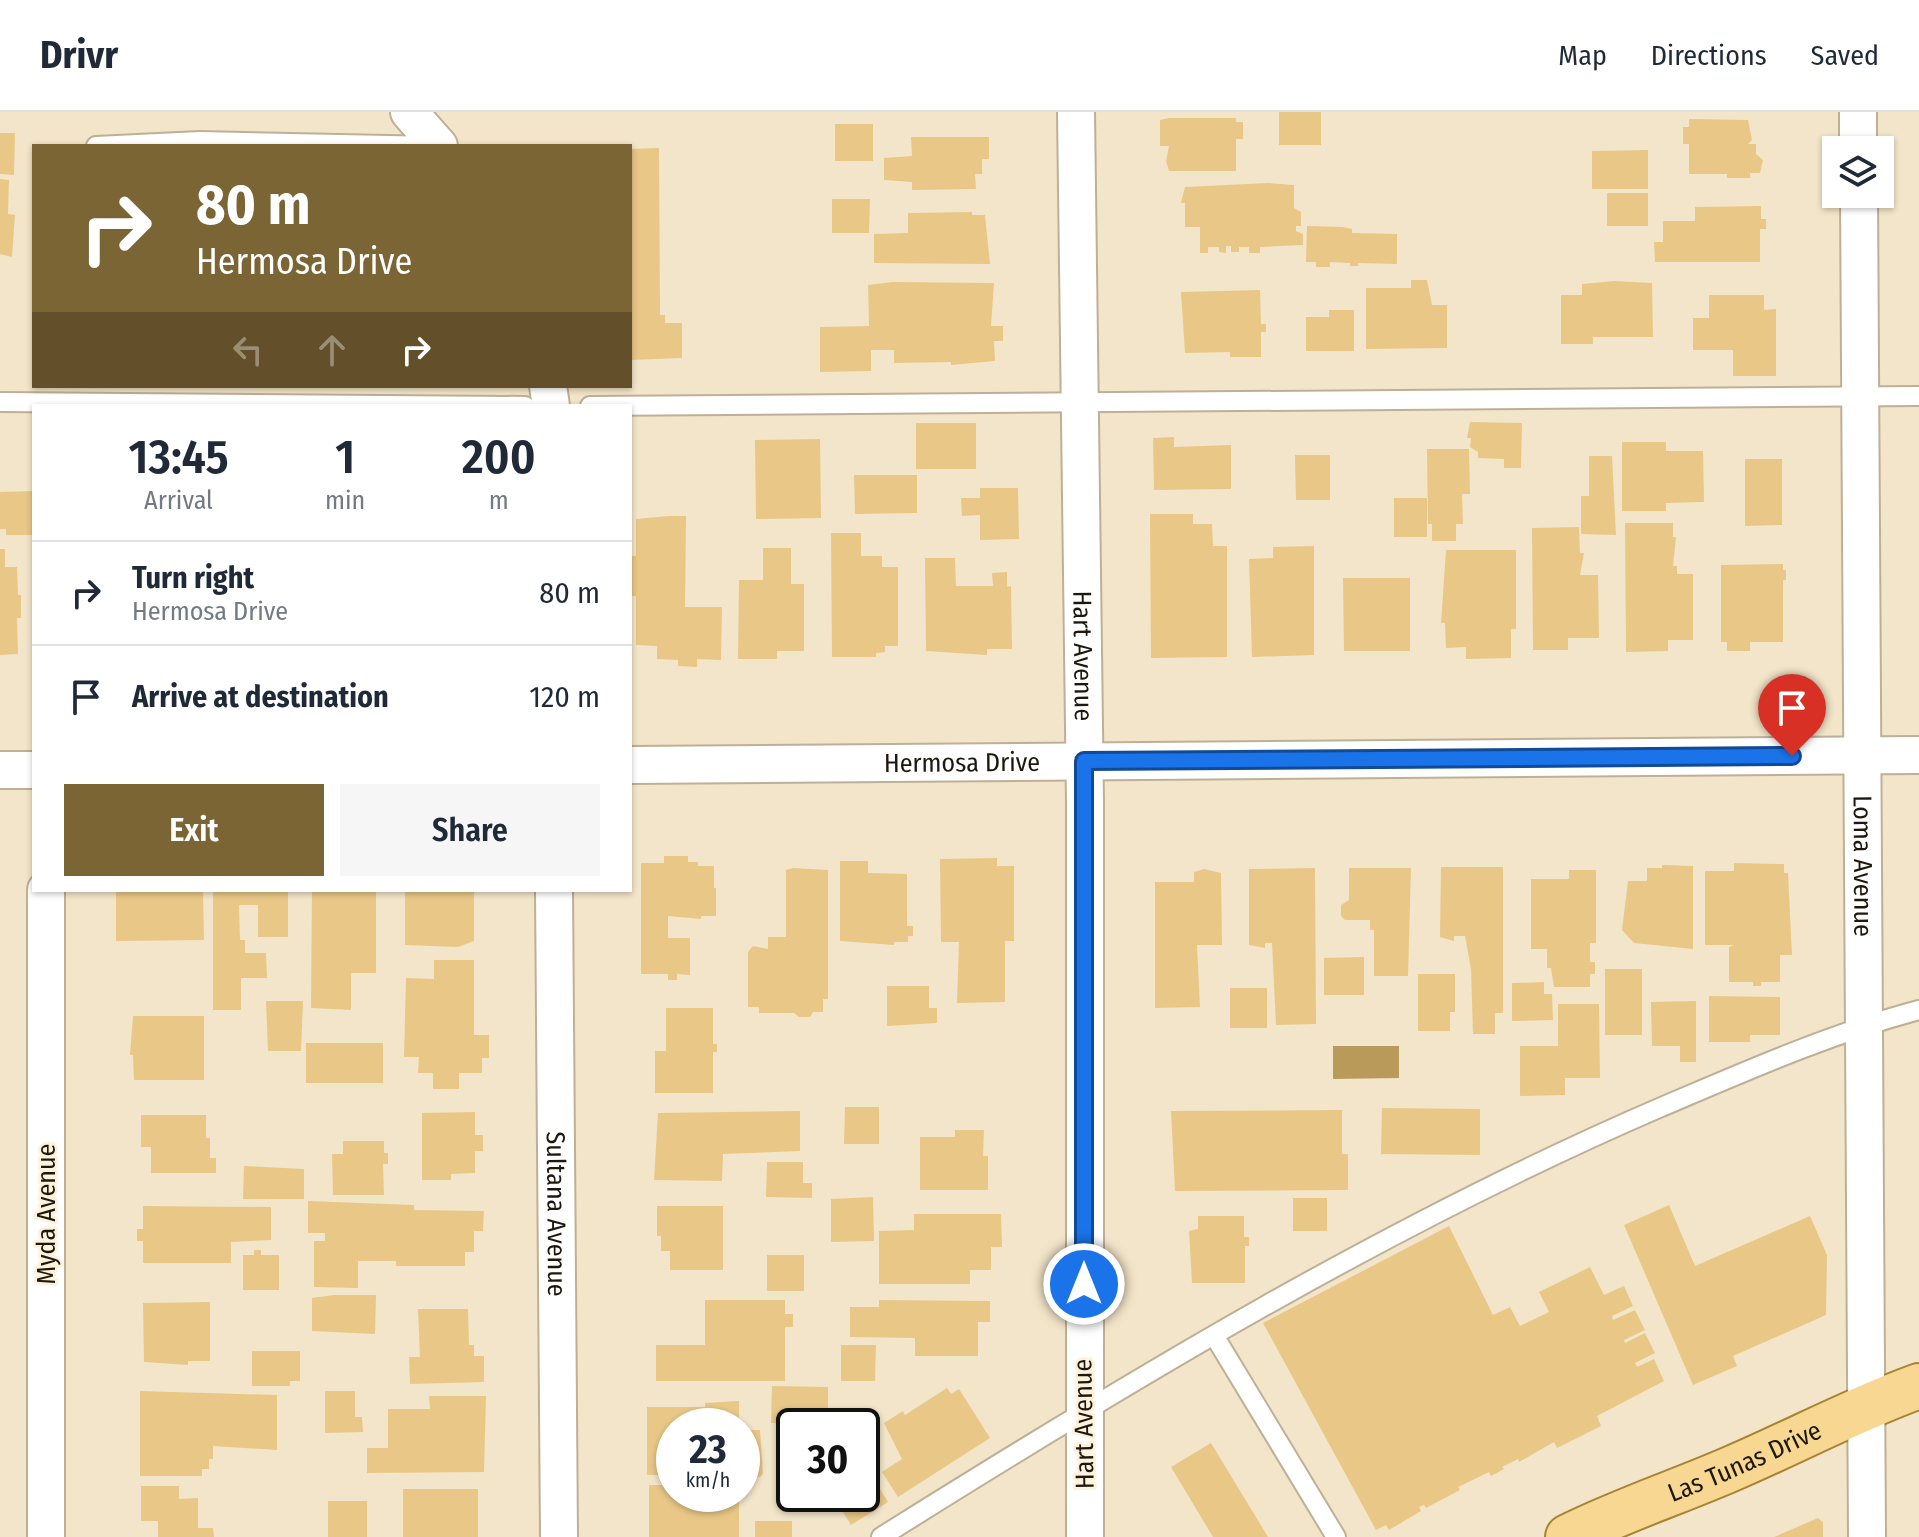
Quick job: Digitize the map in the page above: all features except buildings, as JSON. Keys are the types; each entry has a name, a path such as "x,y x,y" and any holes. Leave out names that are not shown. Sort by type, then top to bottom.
{"main road":[{"name":"Las Tunas Drive","path":"1568,1537 1622,1510 1732,1469 1866,1405 1919,1386"}],"street":[{"path":"409,112 437,144"},
{"name":"Hart Avenue","path":"1076,112 1077,402 1084,761 1085,1537"},
{"path":"1858,112 1858,136"},
{"name":"Loma Avenue","path":"1859,208 1867,1537"},
{"name":"Hermosa Drive","path":"632,765 1919,755"},
{"path":"0,770 32,770"},
{"name":"Myda Avenue","path":"46,892 46,1537"},
{"name":"Sultana Avenue","path":"554,892 559,1537"}],"lane":[{"path":"138,144 200,141 343,144"},
{"path":"632,406 1919,396"},
{"path":"0,402 262,404"},
{"path":"881,1537 1083,1411 1435,1215 1592,1137 1864,1025 1919,1010"},
{"path":"1215,1337 1336,1537"}],"shaded area":[{"path":"1333,1046 1399,1046 1399,1078 1333,1079"}],"route":[{"path":"1084,1284 1084,761 1792,756"}]}
